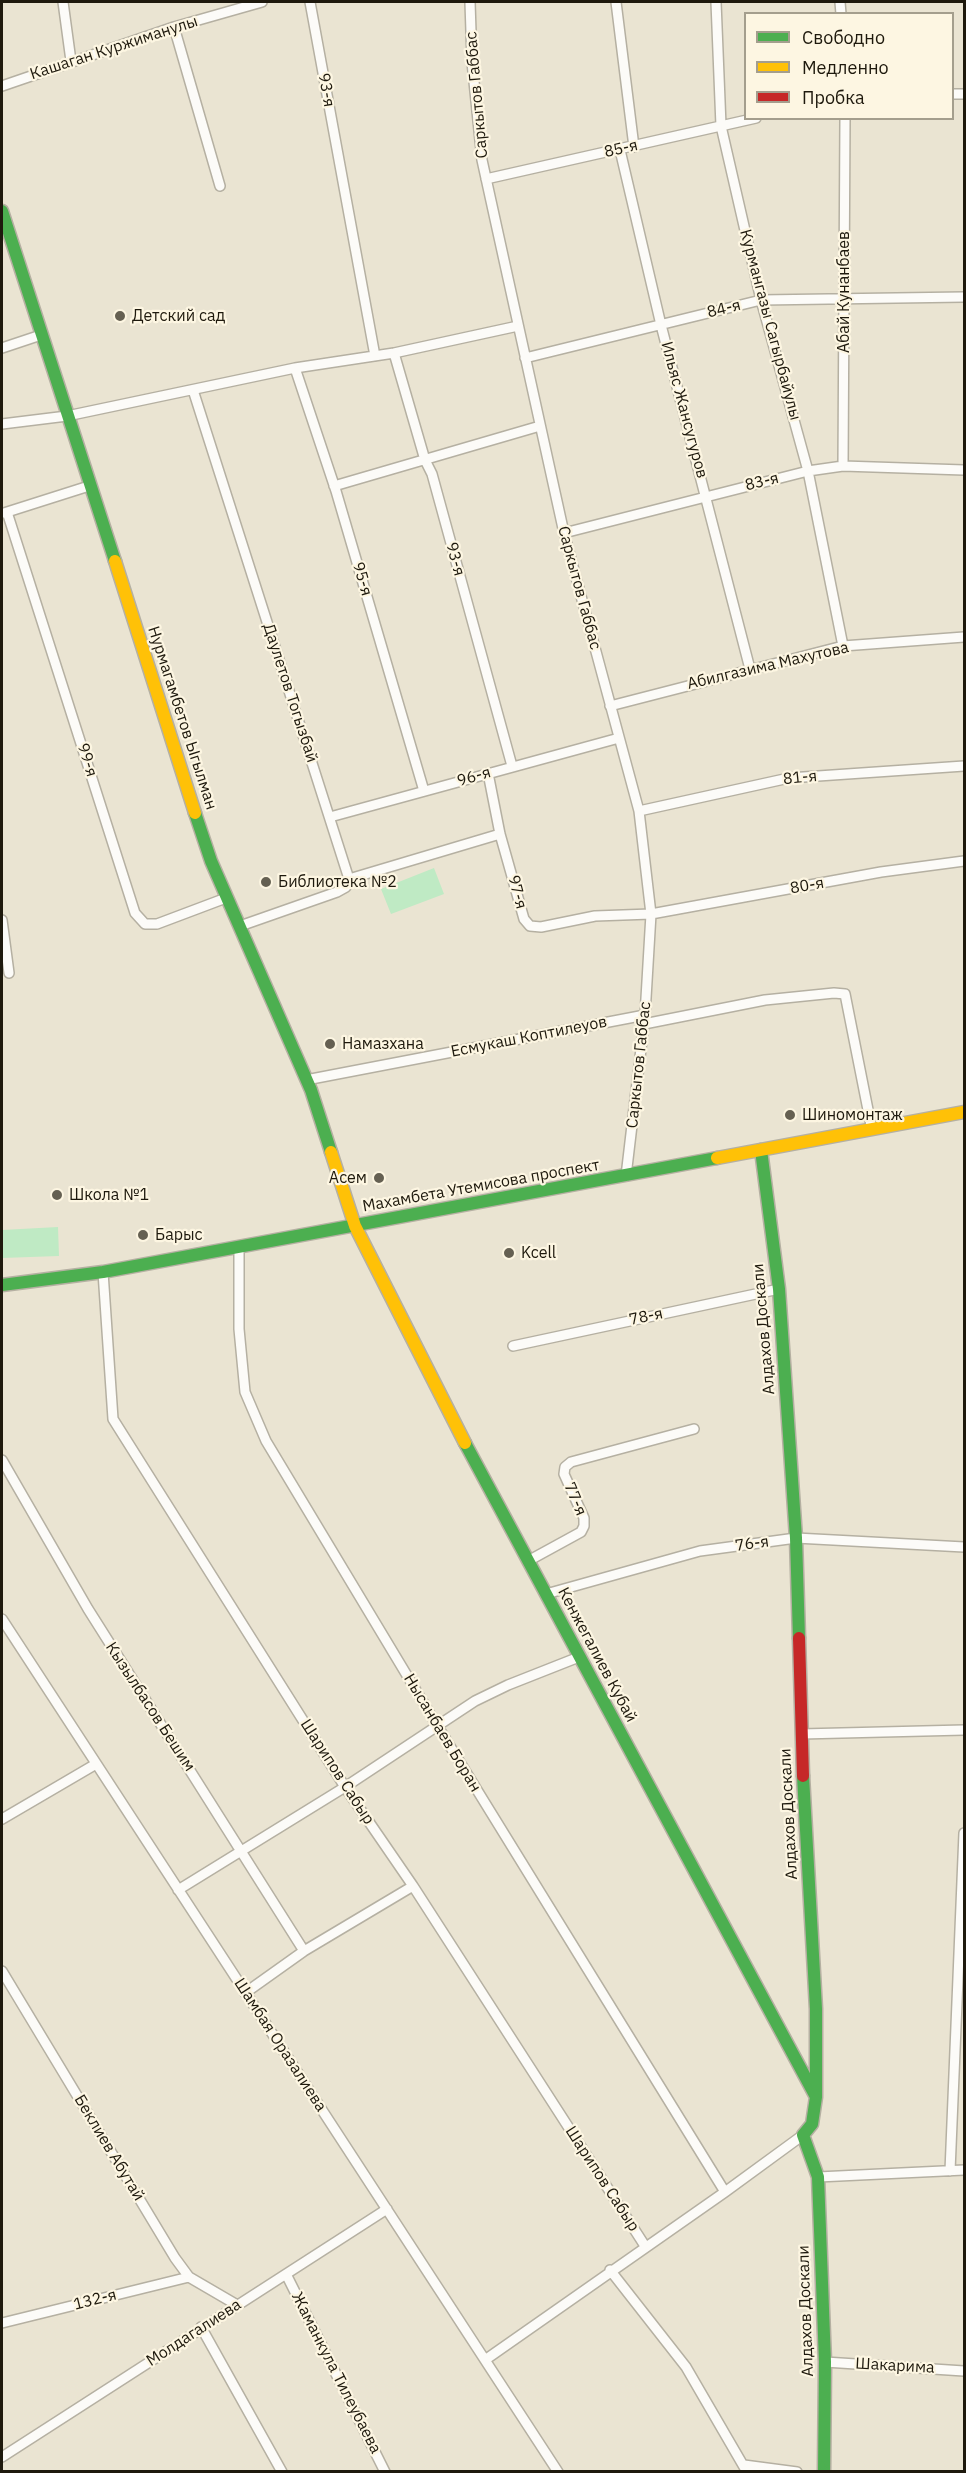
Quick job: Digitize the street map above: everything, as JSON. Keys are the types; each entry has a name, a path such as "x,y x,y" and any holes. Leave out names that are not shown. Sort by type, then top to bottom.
{"street":[{"path":"63,2 71,61"},
{"name":"Кашаган Куржиманулы","path":"2,86 174,27 262,2"},
{"name":"93-я","path":"310,2 375,356"},
{"name":"Саркытов Габбас","path":"470,2 477,125 486,179 564,533 639,811 651,914 644,1019 626,1176"},
{"path":"616,2 634,147"},
{"name":"Курмангазы Сагырбайулы","path":"716,2 721,126 761,300 808,471 843,646"},
{"path":"174,27 220,186"},
{"name":"85-я","path":"486,179 747,120"},
{"name":"Абай Кунанбаев","path":"843,466 845,120"},
{"name":"Ильяс Жансугуров","path":"620,150 661,325 750,669"},
{"name":"Нурмагамбетов Ыгылман","path":"2,211 207,850 306,1080 355,1226"},
{"name":"84-я","path":"525,358 761,300 964,297"},
{"path":"2,424 67,417 295,368 394,353 518,326"},
{"path":"2,348 41,335"},
{"name":"93-я","path":"394,353 425,460 432,474 512,766"},
{"name":"95-я","path":"295,368 334,486 424,791"},
{"name":"Даулетов Тогызбай","path":"193,390 350,879"},
{"path":"334,486 540,426"},
{"name":"83-я","path":"564,533 808,471 843,466 964,470"},
{"path":"4,513 89,486"},
{"name":"99-я","path":"4,513 135,913 145,924 157,924 226,898"},
{"name":"Абилгазима Махутова","path":"610,706 843,646 964,637"},
{"name":"96-я","path":"330,817 619,738"},
{"name":"81-я","path":"639,811 789,778 964,766"},
{"name":"97-я","path":"488,773 500,834 524,920 530,926 541,927 596,916 651,914"},
{"path":"240,926 337,892 346,887 350,879 500,834"},
{"name":"80-я","path":"651,914 881,872 964,861"},
{"path":"2,920 9,973"},
{"name":"Есмукаш Коптилеуов","path":"306,1080 644,1019 765,1000 834,993 845,994 872,1130"},
{"name":"Махамбета Утемисова проспект","path":"2,1285 103,1272 964,1112"},
{"name":"Алдахов Доскали","path":"761,1150 779,1289 796,1538 801,1734 816,2009 816,2097 812,2124 803,2135 818,2177 825,2362 824,2472"},
{"name":"Кенжегалиев Кубай","path":"355,1226 447,1409 816,2097"},
{"name":"Нысанбаев Боран","path":"239,1247 239,1329 245,1392 266,1441 436,1725 725,2192"},
{"name":"Шарипов Сабыр","path":"103,1272 112,1419 345,1787 413,1886 645,2246"},
{"name":"78-я","path":"513,1346 779,1289"},
{"name":"77-я","path":"528,1561 582,1532 584,1518 564,1474 565,1467 571,1462 694,1429"},
{"name":"Кызылбасов Бешим","path":"2,1460 88,1609 304,1951"},
{"name":"76-я","path":"546,1594 630,1568 700,1551 796,1538 964,1547"},
{"name":"Шамбая Оразалиева","path":"2,1619 558,2472"},
{"path":"178,1890 345,1787 436,1725 508,1684 579,1657"},
{"path":"801,1734 964,1730"},
{"path":"2,1819 96,1764"},
{"path":"950,2171 964,1833"},
{"path":"245,1993 304,1951 413,1886"},
{"name":"Беклиев Абутай","path":"2,1971 175,2258 189,2277 237,2305"},
{"path":"485,2360 803,2135"},
{"path":"818,2177 964,2170"},
{"name":"Молдагалиева","path":"2,2457 387,2209"},
{"path":"610,2270 686,2367 746,2468 797,2472"},
{"name":"Жаманкула Тилеубаева","path":"286,2274 385,2472"},
{"name":"132-я","path":"2,2324 189,2277"},
{"path":"201,2327 282,2472"},
{"name":"Шакарима","path":"825,2362 964,2371"}],"green space":[{"path":"434,868 444,894 391,914 381,889"},
{"path":"58,1227 59,1256 2,1258 2,1230"}],"traffic: fast":[{"path":"2,211 115,561"},
{"path":"195,813 211,861 311,1090 331,1152"},
{"path":"761,1150 779,1289 796,1538 799,1638"},
{"path":"2,1285 103,1272 717,1158"},
{"path":"465,1443 816,2097"},
{"path":"803,1776 816,2009 816,2097 812,2124 803,2135 818,2177 825,2362 824,2472"}],"traffic: slow":[{"path":"115,561 195,813"},
{"path":"717,1158 964,1112"},
{"path":"331,1152 355,1226 465,1443"}],"traffic: jam":[{"path":"799,1638 803,1776"}],"place":[{"name":"Детский сад","path":"120,316"},
{"name":"Библиотека №2","path":"266,882"},
{"name":"Намазхана","path":"330,1044"},
{"name":"Шиномонтаж","path":"790,1115"},
{"name":"Асем","path":"379,1178"},
{"name":"Школа №1","path":"57,1195"},
{"name":"Барыс","path":"143,1235"},
{"name":"Kcell","path":"509,1253"}]}
